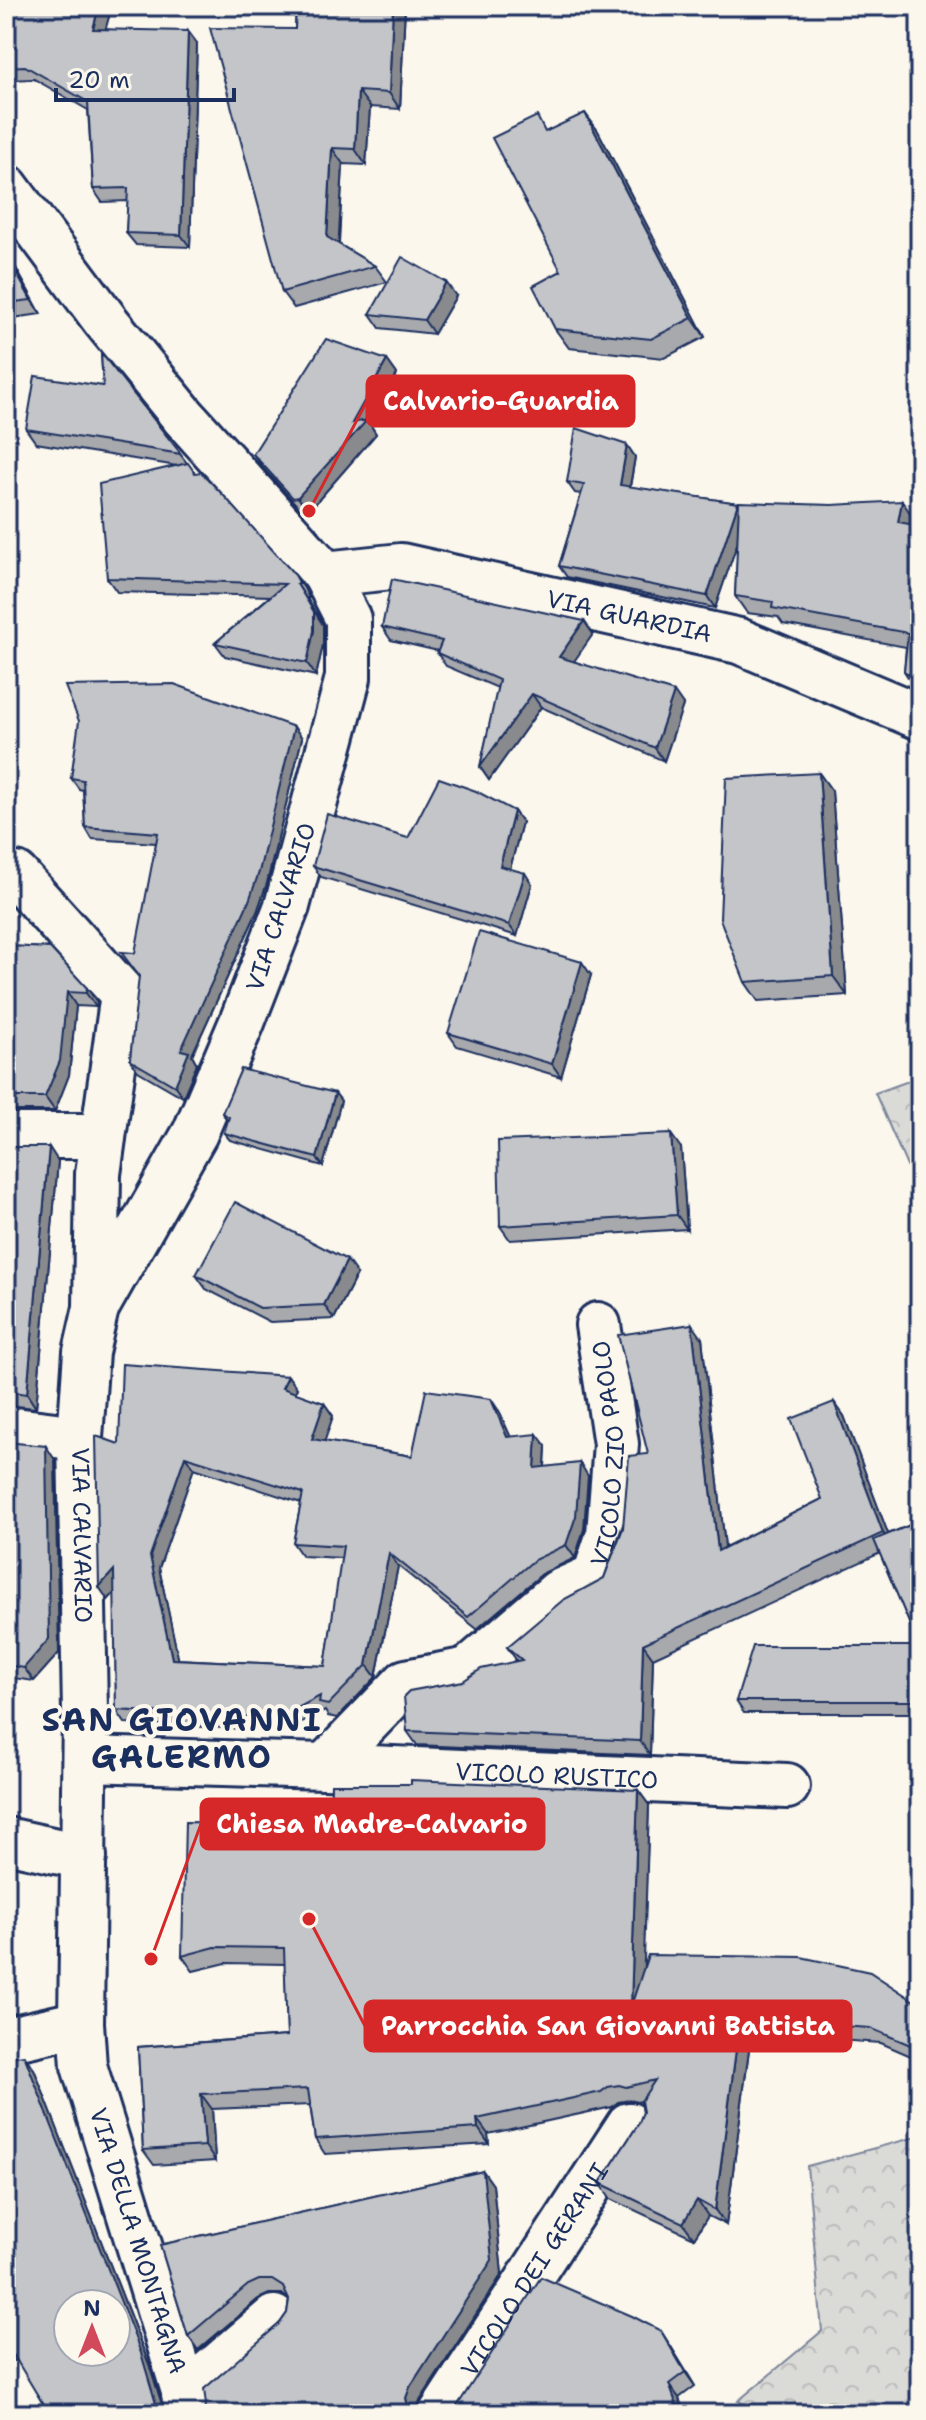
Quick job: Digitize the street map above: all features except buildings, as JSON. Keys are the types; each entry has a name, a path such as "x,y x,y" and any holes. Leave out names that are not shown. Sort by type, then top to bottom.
{"street":[{"name":"VIA CALVARIO","path":"6,187 105,320 173,404 325,574 348,619 348,678 287,906 195,1133 96,1308 86,1352 80,1438 84,1857"},
{"name":"VIA GUARDIA","path":"325,574 401,566 739,641 920,717"},
{"path":"6,880 16,875 123,994 98,1174 96,1308"},
{"path":"6,1136 103,1136"},
{"name":"VICOLO ZIO PAOLO","path":"325,1766 406,1682 468,1670 559,1592 595,1576 609,1534 616,1444 598,1325"},
{"path":"6,1429 80,1438"},
{"name":"VICOLO RUSTICO","path":"85,1759 787,1786"},
{"path":"6,1840 84,1857"},
{"name":"VIA DELLA MONTAGNA","path":"84,1857 81,2023 84,2066 188,2404"},
{"path":"6,2040 81,2023"},
{"name":"VICOLO DEI GERANI","path":"441,2414 629,2125"},
{"path":"188,2404 274,2318"}],"green space":[{"path":"920,1077 920,1196 875,1093"},
{"path":"920,2136 920,2414 768,2414 738,2401 822,2331 807,2166"}],"place":[{"name":"Calvario-Guardia","path":"309,511"},
{"name":"Parrocchia San Giovanni Battista","path":"309,1919"},
{"name":"Chiesa Madre-Calvario","path":"151,1959"}],"district":[{"name":"SAN GIOVANNI GALERMO","path":"182,1738"}]}
